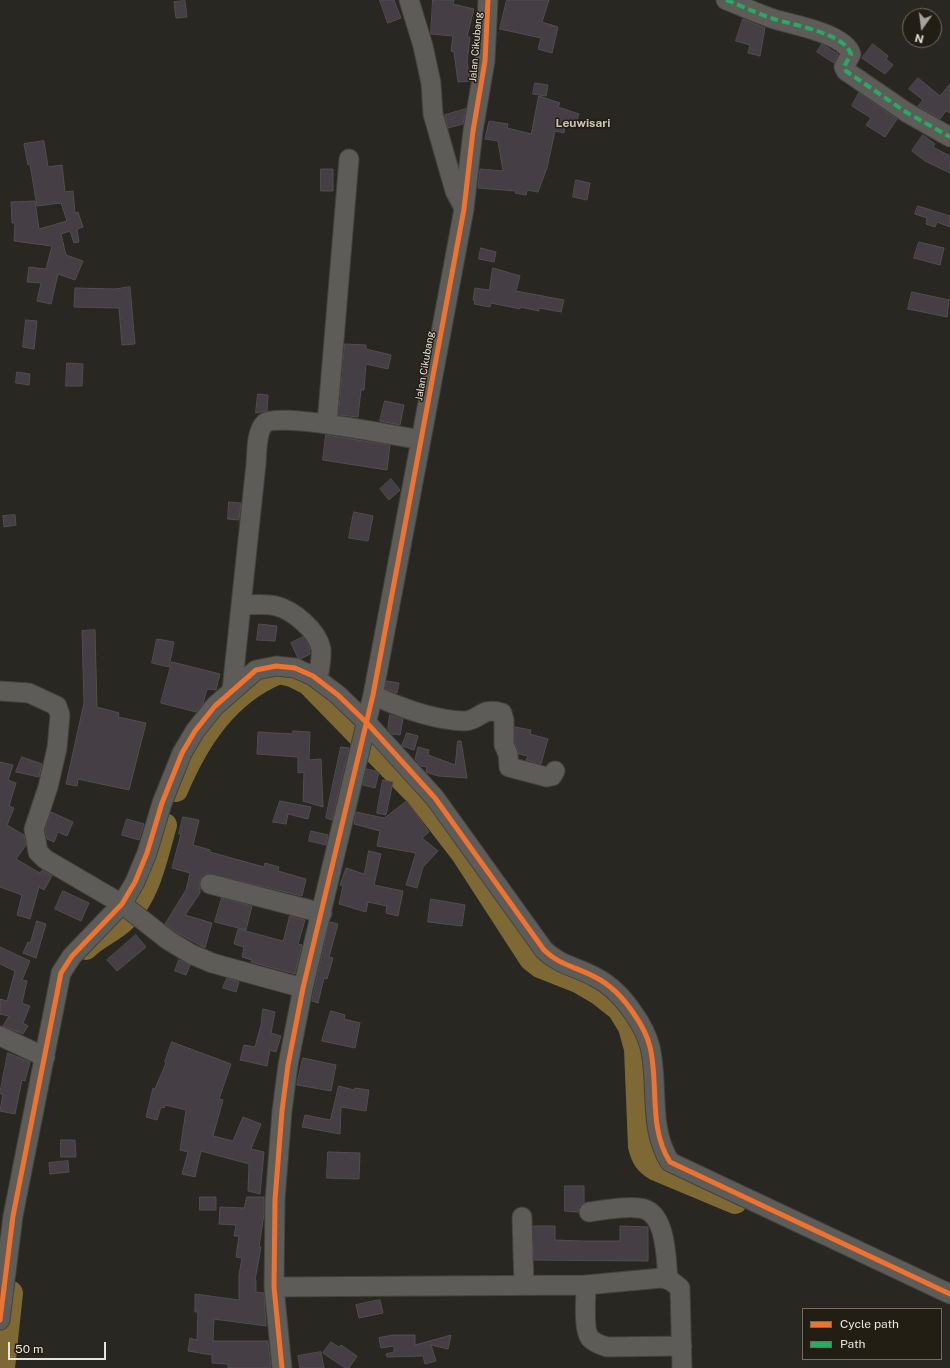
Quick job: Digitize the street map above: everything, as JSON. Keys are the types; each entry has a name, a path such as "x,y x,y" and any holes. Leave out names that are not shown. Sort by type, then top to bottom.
{"street":[{"path":"410,0 425,53 433,114 455,192 464,209"},
{"name":"Jalan Cikubang","path":"282,1368 274,1287 275,1200 282,1111 288,1065 303,988 373,695 421,440 464,209 473,131 485,61 488,0"},
{"path":"726,0 775,20 824,34 839,42 849,50 850,54 844,67 846,71 880,92 906,112 950,138"},
{"path":"327,424 349,159"},
{"path":"232,690 256,464 262,427 268,421 279,419 327,424 421,440"},
{"path":"242,605 274,606 301,619 316,638 320,647 321,661 318,680"},
{"path":"0,1320 13,1216 45,1057 58,982 65,964 129,910 136,882 147,853 162,802 182,753 204,718 232,690 256,670 264,667 276,666 295,668 318,680 338,695 364,735 435,798 544,950 557,960 594,976 610,986 634,1013 644,1031 650,1047 659,1141 670,1162 950,1294"},
{"path":"0,691 30,693 44,698 57,706 60,715 57,748 51,776 34,825 34,836 38,852 45,859 129,910 168,940 212,963 303,988"},
{"path":"373,695 416,712 447,719 465,721 486,711 502,714 504,720 504,745 508,754 509,767 547,777 552,776 555,771"},
{"path":"210,884 322,913"},
{"path":"0,1036 45,1057"},
{"path":"589,1212 640,1208 653,1214 663,1235 668,1280"},
{"path":"522,1217 524,1285"},
{"path":"274,1287 586,1285 661,1278 668,1280 680,1288 682,1368"},
{"path":"586,1285 587,1331 590,1338 596,1343 607,1347 682,1346"}],"building":[{"path":"380,0 394,0 401,18 388,23"},
{"path":"433,0 454,0 453,4 474,9 467,37 470,37 467,62 470,81 458,82 454,52 451,51 453,36 431,34"},
{"path":"507,0 549,0 542,22 558,27 552,53 538,49 541,38 500,29"},
{"path":"185,1 187,17 176,18 174,2"},
{"path":"743,19 765,28 760,56 748,53 750,45 736,41"},
{"path":"822,44 838,54 834,63 817,52"},
{"path":"873,44 888,56 886,59 893,65 885,74 862,58"},
{"path":"918,78 940,96 950,84 950,113 946,111 940,119 918,106 923,100 909,89"},
{"path":"535,83 548,85 546,96 533,94"},
{"path":"859,93 897,119 885,137 866,125 871,118 852,106"},
{"path":"539,96 560,103 558,107 579,114 575,127 565,124 564,133 555,131 547,168 538,192 527,190 526,195 515,193 516,191 478,188 480,169 503,171 498,141 485,139 489,121 508,124 507,128 531,134"},
{"path":"466,109 463,124 448,128 445,115"},
{"path":"923,135 935,144 933,147 950,156 950,173 925,161 912,151"},
{"path":"44,141 48,167 62,165 65,192 73,191 75,213 78,212 83,227 77,229 79,242 74,243 70,231 61,234 66,255 83,261 75,280 58,274 51,304 37,301 41,283 27,282 29,267 46,269 52,246 14,241 15,223 12,223 11,202 35,201 39,229 67,221 61,203 37,206 30,164 28,165 24,144"},
{"path":"321,169 333,169 333,191 321,191"},
{"path":"576,180 590,183 587,200 573,197"},
{"path":"918,206 950,216 950,227 937,222 935,227 926,224 927,218 915,214"},
{"path":"919,242 944,248 940,265 914,258"},
{"path":"481,248 496,252 494,262 479,259"},
{"path":"493,268 520,276 516,291 564,300 561,312 539,308 539,311 520,307 520,309 491,303 490,307 474,304 475,300 473,300 475,288 489,290"},
{"path":"130,287 135,344 122,345 119,308 74,307 75,288 115,289"},
{"path":"912,292 949,300 947,317 908,309"},
{"path":"26,320 37,321 34,349 23,347"},
{"path":"345,344 366,345 366,349 391,355 388,369 366,364 364,390 361,390 358,417 339,415"},
{"path":"67,363 83,364 82,386 66,386"},
{"path":"17,372 30,374 29,385 16,383"},
{"path":"258,394 268,395 267,411 256,413"},
{"path":"385,401 404,405 400,425 380,421"},
{"path":"326,435 390,445 387,470 323,460"},
{"path":"391,479 400,490 389,500 380,489"},
{"path":"229,502 241,503 239,520 228,519"},
{"path":"354,512 373,516 368,541 349,538"},
{"path":"15,515 16,525 4,527 3,516"},
{"path":"259,624 277,626 275,641 257,640"},
{"path":"95,630 97,707 119,713 118,717 146,723 129,790 78,779 77,786 66,784 84,703 82,631"},
{"path":"303,637 309,646 310,654 301,659 298,658 291,643"},
{"path":"157,639 174,642 169,667 152,663"},
{"path":"172,662 220,674 216,690 207,689 203,704 196,712 161,703"},
{"path":"387,681 399,683 397,693 385,689"},
{"path":"390,715 403,719 400,735 392,734 388,729"},
{"path":"515,727 531,730 530,734 548,739 541,764 526,760 528,756 519,754 515,743"},
{"path":"293,731 310,732 309,760 321,759 323,807 303,801 304,772 298,773 298,757 257,754 258,732 293,734"},
{"path":"407,733 418,736 414,750 402,746"},
{"path":"458,741 461,741 467,778 438,776 426,772 427,767 421,766 415,759 418,747 429,750 428,755 455,765"},
{"path":"341,747 349,748 332,820 326,818"},
{"path":"22,757 42,764 39,777 16,772"},
{"path":"0,762 13,765 8,780 16,783 9,806 14,808 7,825 24,835 26,845 16,859 40,873 42,870 52,876 44,890 39,887 30,919 17,915 22,895 0,887"},
{"path":"367,769 379,772 375,788 363,785"},
{"path":"383,780 393,782 386,815 377,813"},
{"path":"280,801 311,807 308,819 288,814 286,824 273,822"},
{"path":"407,801 429,832 422,838 438,851 423,867 417,888 406,885 416,853 377,846 380,831 354,824 356,812 384,818"},
{"path":"51,812 73,822 67,836 58,832 54,842 47,839 45,830"},
{"path":"183,817 199,820 193,845 210,850 210,852 264,867 265,863 279,867 278,871 306,879 302,896 207,873 202,876 200,881 200,893 185,915 212,923 205,948 174,931 165,924 186,890 190,873 172,868 181,834 179,834"},
{"path":"127,819 144,824 139,840 122,835"},
{"path":"311,831 328,835 326,845 309,841"},
{"path":"369,851 381,854 374,885 403,891 398,916 386,913 387,906 368,902 366,912 339,904 343,886 340,885 346,868 364,874"},
{"path":"63,891 89,903 81,921 55,909"},
{"path":"222,898 252,906 246,930 215,922"},
{"path":"431,899 465,905 462,926 428,922"},
{"path":"290,916 305,920 298,944 302,945 295,974 251,962 252,960 242,957 244,947 234,944 238,929 283,941"},
{"path":"37,921 46,924 36,958 23,953 28,942 30,943"},
{"path":"330,922 338,924 329,957 333,958 327,979 324,978 318,1003 312,1001"},
{"path":"136,935 146,947 117,971 107,960"},
{"path":"0,947 30,961 22,980 27,981 22,1003 30,1006 23,1023 28,1026 23,1034 3,1026 9,1016 0,1014 0,999 7,1001 15,971 0,964"},
{"path":"179,960 190,965 186,975 175,971"},
{"path":"227,978 239,982 236,992 223,988"},
{"path":"263,1009 275,1012 271,1033 281,1036 276,1052 270,1050 267,1066 240,1060 244,1045 255,1047 261,1025"},
{"path":"331,1011 345,1015 344,1019 360,1023 355,1048 322,1041"},
{"path":"172,1042 231,1064 219,1099 223,1100 213,1136 233,1141 243,1117 261,1124 251,1149 264,1152 260,1194 248,1191 249,1164 201,1151 195,1177 182,1174 188,1152 180,1150 186,1110 165,1105 164,1108 161,1107 157,1120 146,1117 153,1088 155,1089 166,1063 165,1062"},
{"path":"8,1053 30,1062 25,1081 22,1080 15,1114 0,1111 3,1094 0,1094"},
{"path":"303,1058 336,1065 331,1091 297,1085"},
{"path":"339,1086 354,1090 355,1088 369,1090 366,1111 341,1107 340,1134 302,1127 305,1115 330,1120"},
{"path":"61,1140 75,1140 76,1157 61,1157"},
{"path":"328,1152 360,1153 359,1179 327,1178"},
{"path":"68,1161 69,1172 50,1174 49,1163"},
{"path":"565,1186 584,1186 584,1203 579,1207 578,1212 565,1211"},
{"path":"200,1197 216,1197 216,1210 200,1210"},
{"path":"247,1197 264,1197 264,1214 259,1247 261,1247 255,1280 256,1292 264,1293 266,1326 214,1319 213,1341 268,1341 271,1368 228,1368 228,1364 212,1363 212,1355 188,1351 190,1338 197,1340 198,1312 195,1312 195,1294 239,1300 239,1275 242,1258 236,1257 239,1236 234,1236 236,1225 219,1224 220,1207 244,1208"},
{"path":"533,1226 555,1226 555,1240 581,1241 620,1241 620,1226 648,1227 648,1261 534,1260"},
{"path":"380,1300 383,1313 359,1318 356,1305"},
{"path":"393,1335 415,1335 415,1345 451,1335 448,1349 431,1345 436,1361 425,1364 423,1356 387,1357 386,1354 394,1352 394,1346 381,1348 379,1338"},
{"path":"331,1342 339,1347 341,1345 357,1356 349,1368 345,1368 323,1353"},
{"path":"321,1352 324,1368 300,1368 298,1356"}],"waterway":[{"path":"176,790 184,771 204,736 229,705 244,692 279,672 292,675 308,683 419,797 463,854 531,959 540,966 578,981 600,994 619,1009 630,1027 636,1049 640,1146 647,1162 656,1169 735,1202"},
{"path":"86,948 95,940 121,923 133,909 151,875 165,825"},
{"path":"3,1368 11,1293"}],"marked path":[{"path":"726,0 768,17 829,35 839,41 851,54 844,67 846,71 906,112 950,137"}],"cycle path":[{"path":"282,1368 274,1287 275,1200 282,1111 288,1065 303,988 373,695 421,440 464,209 473,131 485,61 488,0"},
{"path":"0,1320 13,1216 61,973 72,956 122,904 135,882 147,853 162,803 182,753 195,731 215,706 256,670 276,666 295,668 313,676 338,695 367,723 435,798 544,950 556,959 601,980 612,988 626,1003 641,1026 650,1047 653,1061 656,1120 663,1149 670,1162 950,1294"}],"district":[{"name":"Leuwisari","path":"583,123"}]}
